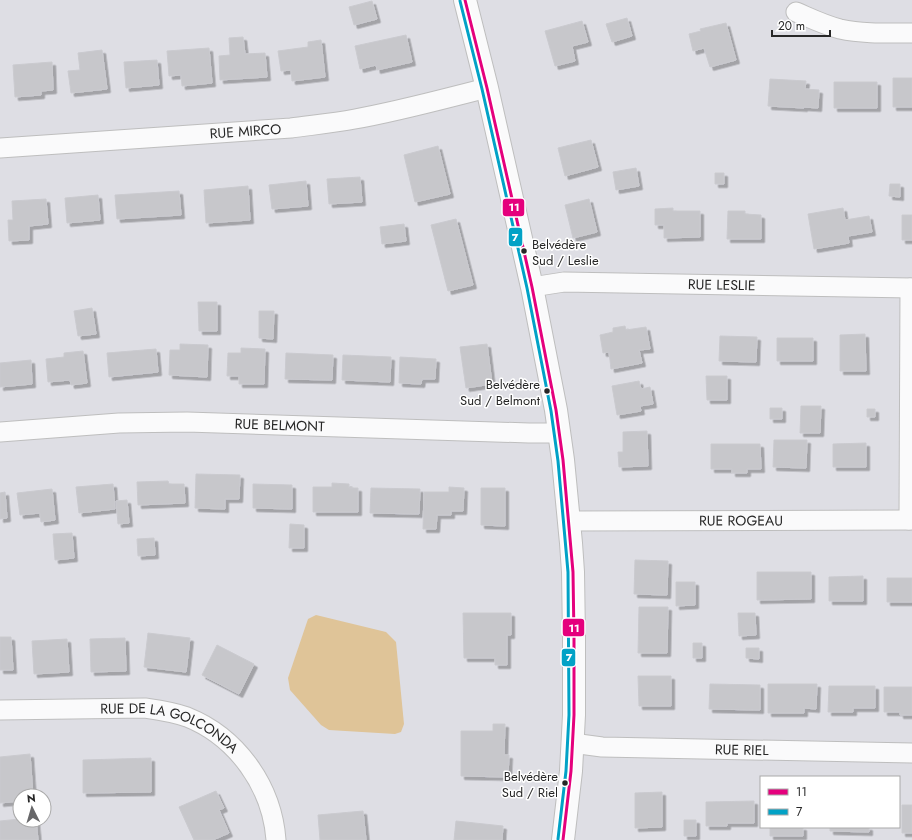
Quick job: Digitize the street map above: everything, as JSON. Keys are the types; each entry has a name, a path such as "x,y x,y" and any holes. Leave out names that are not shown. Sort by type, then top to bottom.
{"street":[{"path":"465,0 487,88 532,287 556,410 559,433 573,572 574,638 574,715 571,770 563,840"},
{"path":"796,12 817,22 840,29 863,32 912,33"},
{"name":"RUE MIRCO","path":"0,148 292,128 327,124 387,113 487,88"},
{"name":"RUE LESLIE","path":"532,287 564,282 911,288"},
{"path":"910,520 911,288"},
{"name":"RUE BELMONT","path":"0,432 118,423 187,422 559,433"},
{"name":"RUE ROGEAU","path":"569,521 910,520"},
{"name":"RUE DE LA GOLCONDA","path":"0,710 145,708 166,711 187,717 224,739 239,753 252,770 263,789 271,808 276,840"},
{"name":"RUE RIEL","path":"572,743 602,747 912,753"}],"shaded area":[{"path":"316,615 386,632 396,642 404,724 401,732 395,734 329,730 321,725 290,690 288,678 308,619"}],"building":[{"path":"372,1 377,19 354,25 349,7"},
{"path":"627,18 632,36 612,42 606,24"},
{"path":"582,21 588,42 572,46 575,61 555,66 545,31"},
{"path":"726,23 736,60 710,67 704,48 693,51 689,34 701,31 700,29"},
{"path":"406,35 412,62 377,70 376,65 360,69 355,46"},
{"path":"243,37 245,54 265,53 267,77 220,80 219,56 230,55 229,38"},
{"path":"321,40 325,77 292,81 291,70 281,71 278,51 308,47 308,42"},
{"path":"209,48 212,83 182,86 181,75 169,76 167,51"},
{"path":"102,50 107,89 71,93 68,71 80,70 78,53"},
{"path":"157,60 159,85 126,88 124,62"},
{"path":"52,62 53,90 41,91 41,95 15,97 13,65"},
{"path":"893,78 912,78 912,107 893,107"},
{"path":"770,79 806,81 805,89 819,90 818,108 768,106"},
{"path":"834,82 877,82 877,108 834,108"},
{"path":"591,140 598,167 565,176 558,148"},
{"path":"438,146 450,194 415,202 404,155"},
{"path":"636,168 639,186 616,190 613,172"},
{"path":"715,173 724,173 724,184 715,184"},
{"path":"360,177 362,202 329,204 327,179"},
{"path":"306,181 308,206 272,209 269,185"},
{"path":"890,184 900,184 900,197 889,196"},
{"path":"248,186 250,220 206,223 204,190"},
{"path":"179,191 181,215 117,219 115,195"},
{"path":"98,195 100,220 67,223 65,198"},
{"path":"46,199 48,224 29,226 29,240 9,241 8,220 13,220 12,201"},
{"path":"589,199 597,232 573,238 565,205"},
{"path":"673,208 673,211 700,211 700,237 664,238 664,225 655,225 655,209"},
{"path":"843,208 845,220 869,216 872,232 848,236 849,243 814,249 808,214"},
{"path":"728,211 745,211 745,214 761,215 761,239 727,239"},
{"path":"902,215 912,215 912,240 902,240"},
{"path":"456,219 473,285 448,291 431,225"},
{"path":"404,224 406,241 382,244 380,227"},
{"path":"198,302 217,302 217,331 199,331"},
{"path":"92,308 96,334 78,336 74,311"},
{"path":"259,311 274,311 273,339 259,338"},
{"path":"625,326 626,330 646,327 650,349 639,350 642,363 611,369 609,352 603,353 600,335 613,332 613,328"},
{"path":"865,334 866,371 840,371 840,335"},
{"path":"720,336 757,337 756,362 719,361"},
{"path":"777,338 813,338 813,361 777,361"},
{"path":"180,344 208,345 207,377 169,375 170,350 180,350"},
{"path":"487,344 492,384 466,388 460,347"},
{"path":"241,348 265,349 264,384 239,384 239,376 227,376 228,353 241,353"},
{"path":"156,349 158,372 109,377 107,353"},
{"path":"83,351 87,383 71,385 70,380 48,382 46,359 64,357 64,353"},
{"path":"286,353 333,355 332,380 285,379"},
{"path":"343,355 391,357 390,382 342,380"},
{"path":"400,357 436,359 435,379 422,379 421,384 399,383"},
{"path":"31,360 32,384 0,387 0,363"},
{"path":"706,376 727,376 727,400 707,400"},
{"path":"639,381 641,389 650,387 653,404 640,406 641,411 617,415 612,386"},
{"path":"801,406 821,406 820,433 800,433"},
{"path":"770,408 782,408 782,419 770,419"},
{"path":"867,409 875,409 875,417 867,417"},
{"path":"647,431 648,466 619,467 618,452 623,452 623,432"},
{"path":"774,440 807,440 806,468 773,467"},
{"path":"866,443 866,467 833,467 833,444"},
{"path":"711,444 760,444 761,469 747,469 747,473 732,473 732,469 711,469"},
{"path":"196,474 240,475 239,499 225,499 225,509 195,508"},
{"path":"168,481 169,484 184,484 185,503 138,505 137,482"},
{"path":"332,483 349,484 349,488 358,488 358,512 313,512 313,487 332,487"},
{"path":"113,484 115,509 79,513 76,487"},
{"path":"253,484 292,485 292,509 253,508"},
{"path":"449,487 464,488 463,511 451,511 451,515 437,515 436,529 423,529 424,492 449,492"},
{"path":"371,488 420,489 419,514 370,513"},
{"path":"481,488 505,488 505,526 481,525"},
{"path":"52,489 55,520 41,522 40,513 20,515 17,493"},
{"path":"5,492 7,518 0,519 0,493"},
{"path":"127,500 129,523 118,524 116,501"},
{"path":"290,524 304,525 304,548 289,548"},
{"path":"72,533 74,558 55,560 53,534"},
{"path":"154,538 155,555 138,556 137,539"},
{"path":"635,560 668,561 667,595 634,594"},
{"path":"757,572 811,572 811,599 757,600"},
{"path":"863,576 863,601 829,601 829,577"},
{"path":"887,578 912,578 912,602 887,602"},
{"path":"676,582 695,582 695,605 676,606"},
{"path":"639,607 668,607 667,653 638,653"},
{"path":"463,613 511,613 511,635 507,635 507,665 495,665 495,658 464,658"},
{"path":"738,613 755,613 756,635 739,636"},
{"path":"148,633 190,638 186,672 144,667"},
{"path":"0,637 11,637 13,670 0,670"},
{"path":"125,638 126,671 91,672 90,639"},
{"path":"67,639 69,672 34,674 32,641"},
{"path":"693,643 702,643 702,658 693,658"},
{"path":"217,645 254,664 239,694 202,675"},
{"path":"746,648 759,648 759,659 746,658"},
{"path":"638,676 671,676 671,706 639,706"},
{"path":"710,684 760,685 760,710 709,709"},
{"path":"768,684 817,684 816,709 804,708 804,713 768,713"},
{"path":"829,686 875,686 875,708 853,708 853,712 828,712"},
{"path":"884,687 912,687 912,715 900,715 900,712 884,712"},
{"path":"493,724 505,724 504,755 509,755 508,777 461,776 461,731 493,731"},
{"path":"30,754 32,788 12,788 12,802 0,803 0,757"},
{"path":"151,758 151,792 83,793 83,760"},
{"path":"216,791 224,808 219,810 229,833 213,840 194,840 179,807"},
{"path":"662,792 662,827 635,828 635,793"},
{"path":"754,801 754,823 727,823 727,826 706,826 706,802"},
{"path":"902,805 912,805 912,833 902,833"},
{"path":"363,811 366,840 320,840 318,815"},
{"path":"12,820 12,828 37,828 38,840 0,840 0,821"},
{"path":"684,820 696,820 696,836 684,836"},
{"path":"456,821 503,826 502,840 454,840"},
{"path":"770,828 803,828 803,836 770,836"},
{"path":"830,828 869,828 869,832 830,831"}],"transit line":[{"name":"11","path":"465,0 487,88 532,287 556,410 563,460 573,572 574,638 574,715 571,771 563,840"},
{"name":"7","path":"460,1 482,89 527,288 551,411 558,461 568,572 569,715 566,771 558,839"}],"place":[{"name":"Belvédère Sud / Leslie","path":"524,251"},
{"name":"Belvédère Sud / Belmont","path":"547,391"},
{"name":"Belvédère Sud / Riel","path":"565,783"}]}
